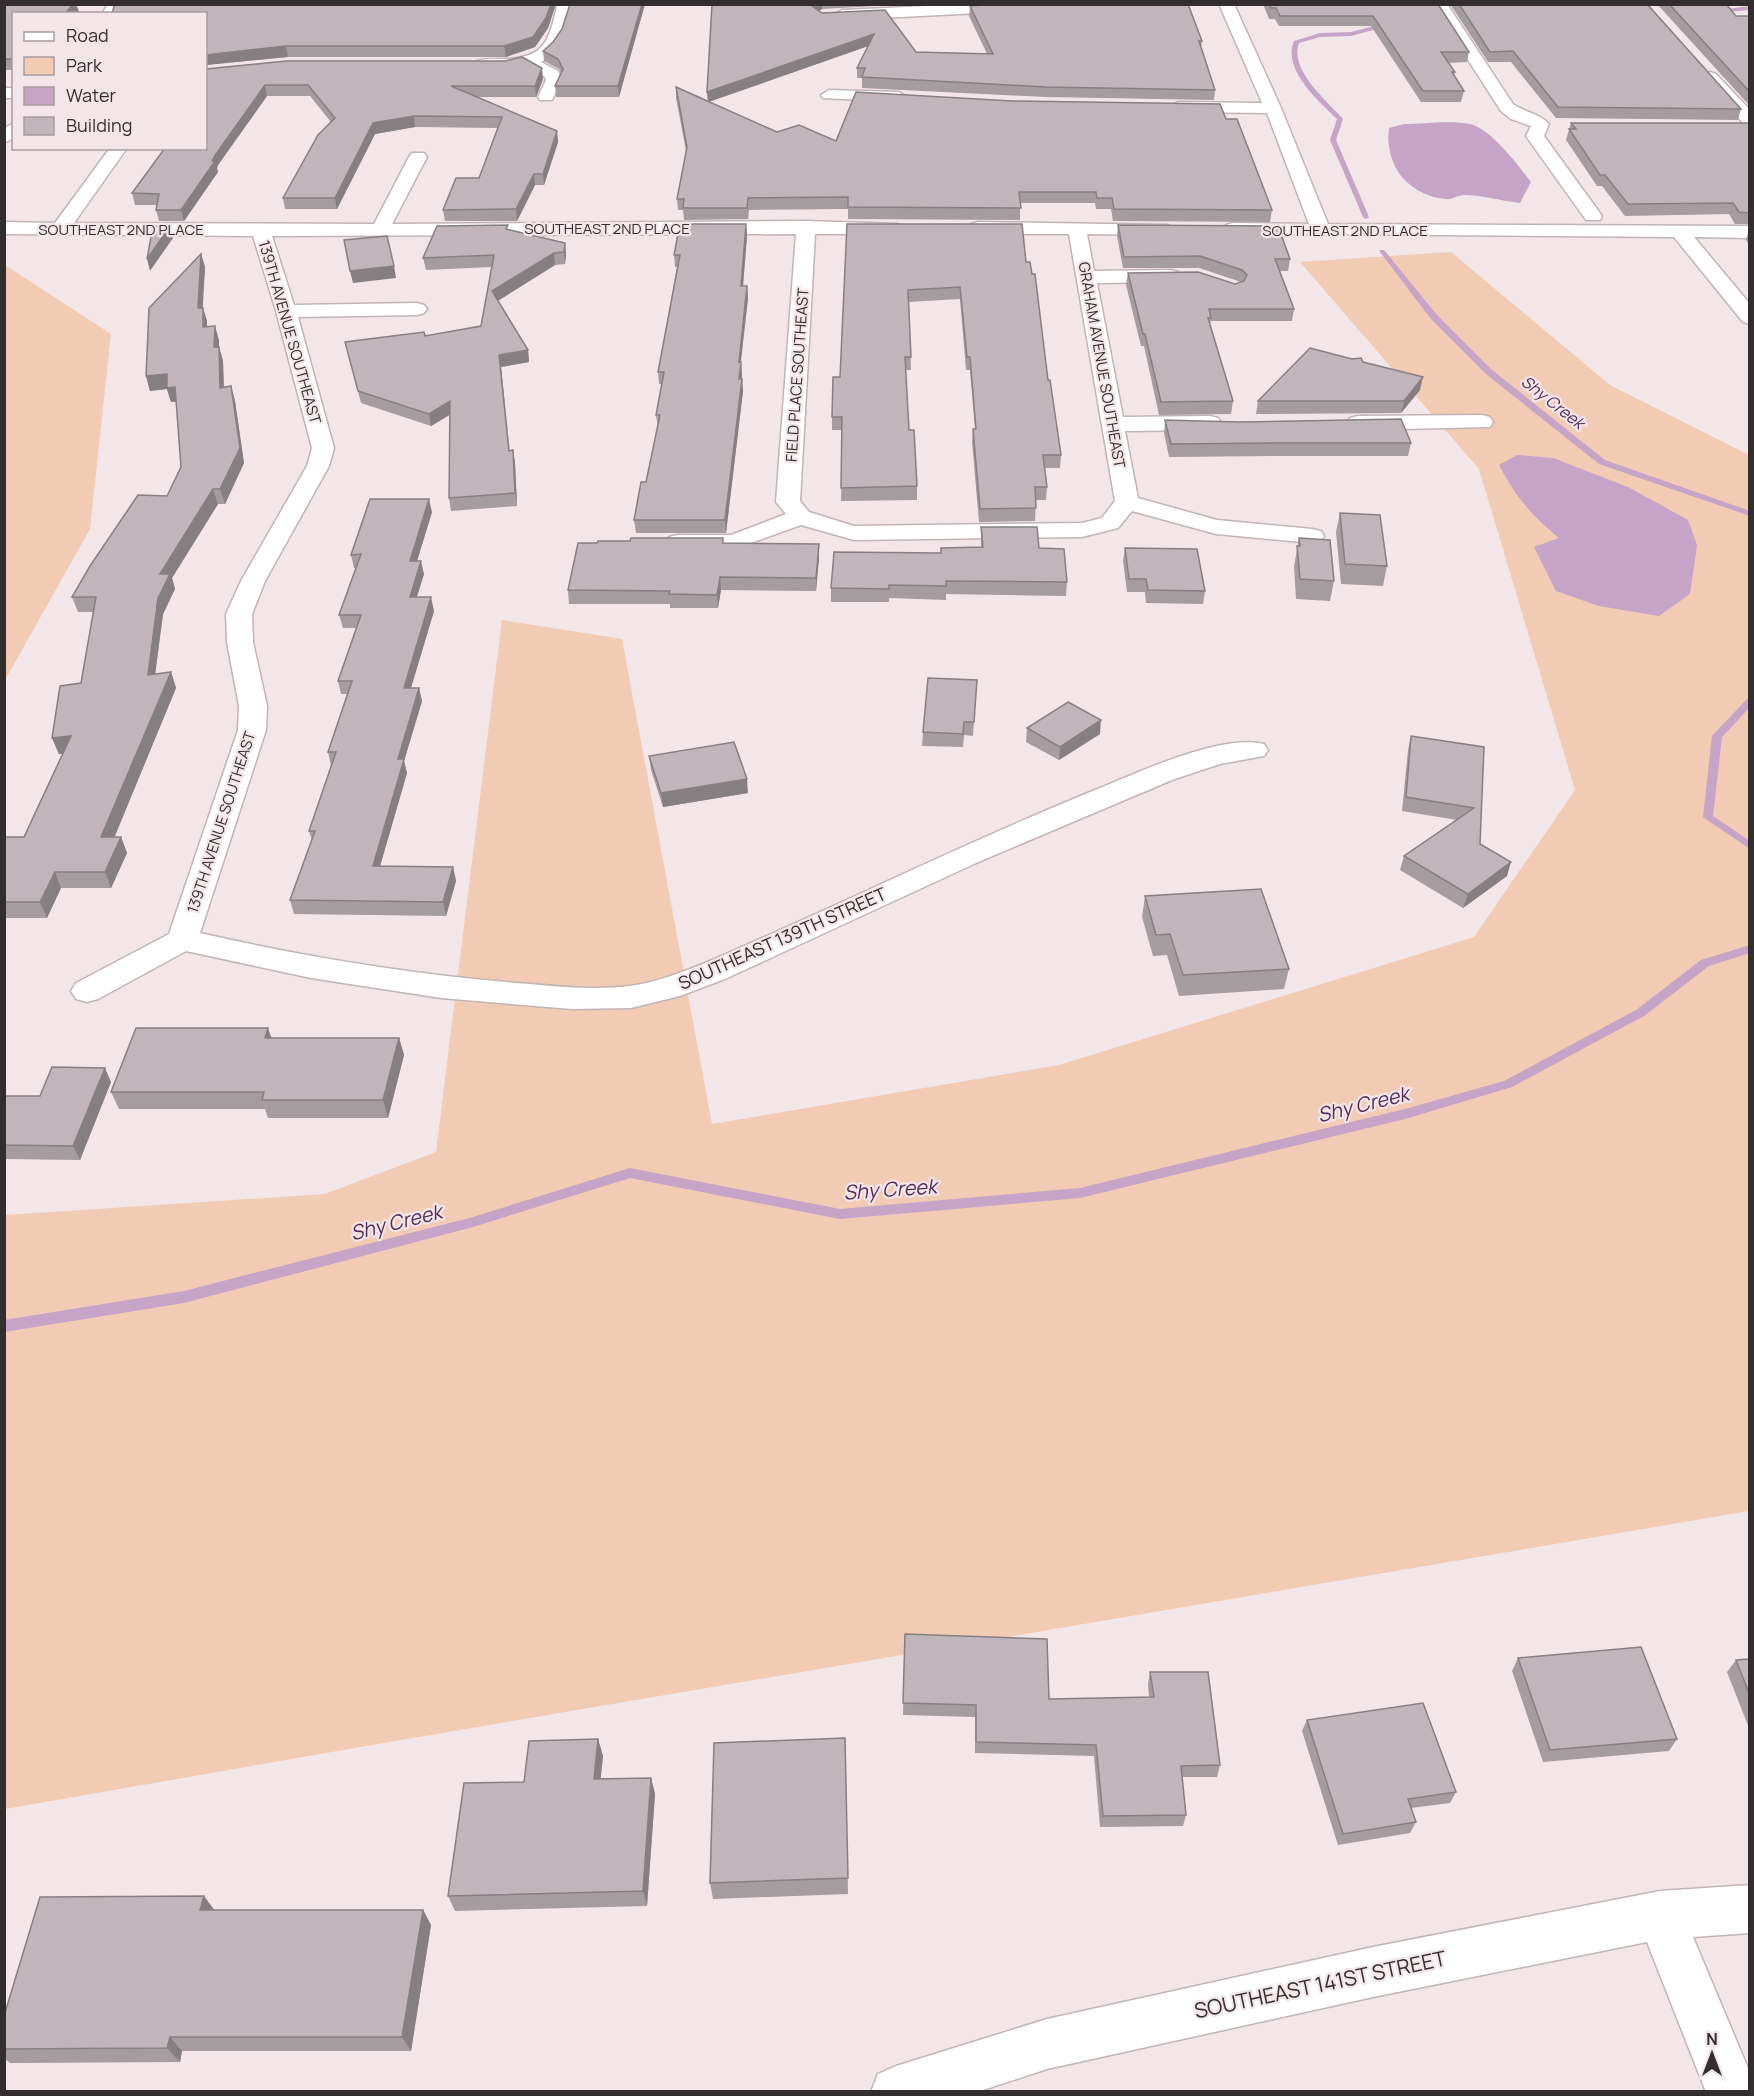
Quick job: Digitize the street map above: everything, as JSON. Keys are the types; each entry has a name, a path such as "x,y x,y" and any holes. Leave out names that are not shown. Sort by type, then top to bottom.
{"street":[{"path":"471,64 506,64 528,61 543,55 552,47 564,7 562,4"},
{"path":"822,16 1077,4"},
{"path":"1226,4 1273,108 1321,230"},
{"path":"1439,4 1507,107 1517,115 1541,124 1559,126"},
{"path":"528,61 552,74 554,80 546,97"},
{"path":"1697,62 1746,125"},
{"path":"829,95 918,98"},
{"path":"1166,107 1273,108"},
{"path":"1541,124 1536,136 1593,216"},
{"path":"60,229 118,150"},
{"path":"380,230 418,157"},
{"name":"FIELD PLACE SOUTHEAST","path":"801,517 789,502 806,227"},
{"name":"SOUTHEAST 2ND PLACE","path":"4,228 261,230 912,228"},
{"path":"959,228 1176,229"},
{"name":"GRAHAM AVENUE SOUTHEAST","path":"1077,229 1127,502"},
{"name":"SOUTHEAST 2ND PLACE","path":"1212,229 1749,232"},
{"name":"139TH AVENUE SOUTHEAST","path":"182,940 252,730 253,706 240,642 239,614 254,581 318,466 323,448 286,311 261,230"},
{"path":"1680,232 1749,318"},
{"path":"1086,276 1188,276"},
{"path":"286,311 417,309"},
{"path":"1339,423 1482,422"},
{"path":"1113,424 1232,423"},
{"path":"655,542 734,542 801,517 824,526 854,533 1082,530 1110,523 1127,502 1216,527 1312,536"},
{"name":"SOUTHEAST 139TH STREET","path":"182,940 261,959 451,989 604,1000 646,994 706,975 1013,833 1161,775 1218,757 1254,750"},
{"path":"87,991 182,940"},
{"name":"SOUTHEAST 141ST STREET","path":"896,2091 1058,2041 1373,1972 1659,1915 1749,1909"},
{"path":"1659,1915 1732,2091"}],"green space":[{"path":"1451,252 1610,385 1749,455 1749,1511 5,1809 5,1215 325,1194 436,1152 502,620 622,639 712,1124 1059,1065 1474,937 1575,790 1479,469 1300,262"},
{"path":"5,265 111,334 90,529 5,680"}],"water":[{"path":"1462,123 1478,127 1486,132 1504,149 1531,182 1520,203 1471,195 1450,199 1433,197 1410,185 1395,166 1388,142 1389,128 1404,124"},
{"path":"1517,455 1553,458 1628,487 1688,520 1697,545 1690,594 1659,616 1599,606 1556,591 1534,547 1559,538 1525,505 1499,465"}],"building":[{"path":"4,4 73,4 67,12 12,12 12,59 4,59"},
{"path":"116,4 551,4 546,18 533,37 504,46 286,46 207,55 207,12 112,12"},
{"path":"570,4 642,4 618,86 555,86 563,69 558,59 543,51 562,29"},
{"path":"712,4 813,4 812,6 822,13 885,10 916,52 993,54 970,6 1188,4 1202,41 1199,41 1215,90 1046,87 862,77 865,68 857,68 874,34 707,92"},
{"path":"1269,4 1438,4 1469,52 1441,52 1455,72 1452,72 1464,91 1423,91 1373,16 1280,16 1276,8 1271,8"},
{"path":"1459,4 1647,4 1741,109 1558,107 1513,51 1490,52"},
{"path":"1669,4 1726,4 1736,16 1749,17 1749,91"},
{"path":"522,57 542,68 535,86 451,86 557,131 543,174 534,174 516,209 443,210 456,178 479,178 502,117 414,116 373,123 335,198 283,198 318,135 335,118 308,85 265,85 216,154 212,161 215,161 181,210 156,210 159,194 132,193 164,150 207,150 207,69 286,61 505,61"},
{"path":"676,87 777,132 799,125 836,141 856,92 1012,101 1220,104 1226,119 1237,119 1272,210 1114,209 1112,198 1097,198 1096,192 1019,192 1021,208 848,207 848,197 748,198 747,208 683,208 684,199 677,199 687,147"},
{"path":"1571,123 1749,123 1749,213 1739,212 1733,203 1628,204 1605,175 1600,175 1569,129 1576,129"},
{"path":"680,224 746,224 741,286 747,286 739,362 741,362 739,379 742,379 725,520 634,520 641,482 646,482 660,415 656,415 664,372 658,372 680,255 674,255"},
{"path":"847,224 1022,224 1026,262 1030,262 1032,274 1035,274 1048,380 1050,380 1061,455 1043,455 1047,487 1035,487 1036,508 980,509 970,357 967,357 960,287 908,290 911,357 905,357 909,430 914,430 917,486 841,488 842,417 832,417 833,377 840,377"},
{"path":"508,225 506,229 565,243 564,252 554,253 492,291 528,350 499,355 509,451 513,450 515,493 449,498 450,401 429,414 358,391 345,342 424,332 425,336 481,326 494,255 423,258 437,226"},
{"path":"1118,225 1278,226 1290,259 1275,259 1294,309 1209,309 1211,318 1208,318 1233,401 1161,402 1128,273 1198,272 1235,284 1244,281 1247,275 1242,270 1200,256 1124,257"},
{"path":"153,226 170,226 147,259"},
{"path":"387,236 394,266 350,271 344,240"},
{"path":"201,254 198,308 203,308 203,327 215,326 214,347 219,347 220,388 231,386 240,448 220,489 213,489 160,574 170,574 158,598 148,675 171,672 101,837 121,837 105,872 55,872 40,902 4,902 4,837 24,837 71,736 52,738 60,686 81,683 96,597 72,597 138,495 167,496 181,467 175,387 167,388 167,374 146,376 149,308"},
{"path":"1310,348 1352,359 1361,358 1363,362 1423,377 1404,401 1258,401"},
{"path":"1401,419 1411,443 1171,444 1165,420 1239,422"},
{"path":"370,499 429,499 410,561 421,561 410,597 431,597 404,688 419,688 398,759 404,759 373,866 453,867 443,902 290,900 315,831 309,831 336,752 328,752 352,681 338,681 361,615 339,615 361,554 351,555"},
{"path":"1340,513 1380,515 1387,566 1345,564"},
{"path":"981,527 1037,527 1039,548 1064,549 1067,582 946,581 946,586 889,585 889,589 831,588 834,552 941,553 941,548 983,547"},
{"path":"631,538 723,538 723,543 819,544 816,578 720,577 717,595 669,594 670,591 568,590 578,543 630,541"},
{"path":"1299,538 1330,540 1334,581 1300,579 1297,546 1300,546"},
{"path":"1125,548 1197,549 1205,591 1148,590 1146,579 1129,579"},
{"path":"928,678 977,680 974,722 964,722 963,734 923,732"},
{"path":"1068,702 1101,720 1060,747 1027,728"},
{"path":"1411,736 1484,747 1480,844 1511,862 1468,894 1404,856 1474,808 1406,797"},
{"path":"734,742 747,779 661,793 649,756"},
{"path":"1261,889 1289,969 1183,975 1170,934 1156,935 1145,896"},
{"path":"136,1028 268,1028 265,1038 399,1038 383,1100 262,1100 264,1092 111,1092"},
{"path":"52,1067 105,1068 73,1146 4,1145 4,1096 40,1096"},
{"path":"905,1634 1047,1639 1049,1699 1154,1697 1150,1672 1208,1672 1220,1765 1181,1766 1186,1815 1103,1816 1096,1745 976,1742 976,1705 903,1703"},
{"path":"1641,1647 1677,1739 1550,1750 1518,1658"},
{"path":"1749,1659 1749,1693 1736,1660"},
{"path":"1423,1703 1456,1792 1408,1799 1416,1822 1343,1834 1307,1720"},
{"path":"845,1738 848,1878 710,1883 714,1743"},
{"path":"598,1739 594,1779 651,1778 643,1891 448,1896 464,1783 524,1782 529,1741"},
{"path":"204,1896 200,1910 423,1910 402,2037 170,2037 167,2048 4,2049 4,2016 40,1897"}],"waterway":[{"name":"Shy Creek","path":"1715,11 1750,8"},
{"name":"Shy Creek","path":"1366,217 1333,140 1340,119 1304,78 1294,60 1293,51 1296,42 1320,35 1351,34 1386,25"},
{"name":"Shy Creek","path":"1382,251 1434,317 1489,372 1602,462 1750,514"},
{"name":"Shy Creek","path":"1750,701 1717,736 1708,817 1750,846"},
{"name":"Shy Creek","path":"4,1326 184,1297 473,1222 630,1173 840,1214 1080,1193 1405,1114 1508,1084 1640,1013 1705,963 1750,949"}]}
